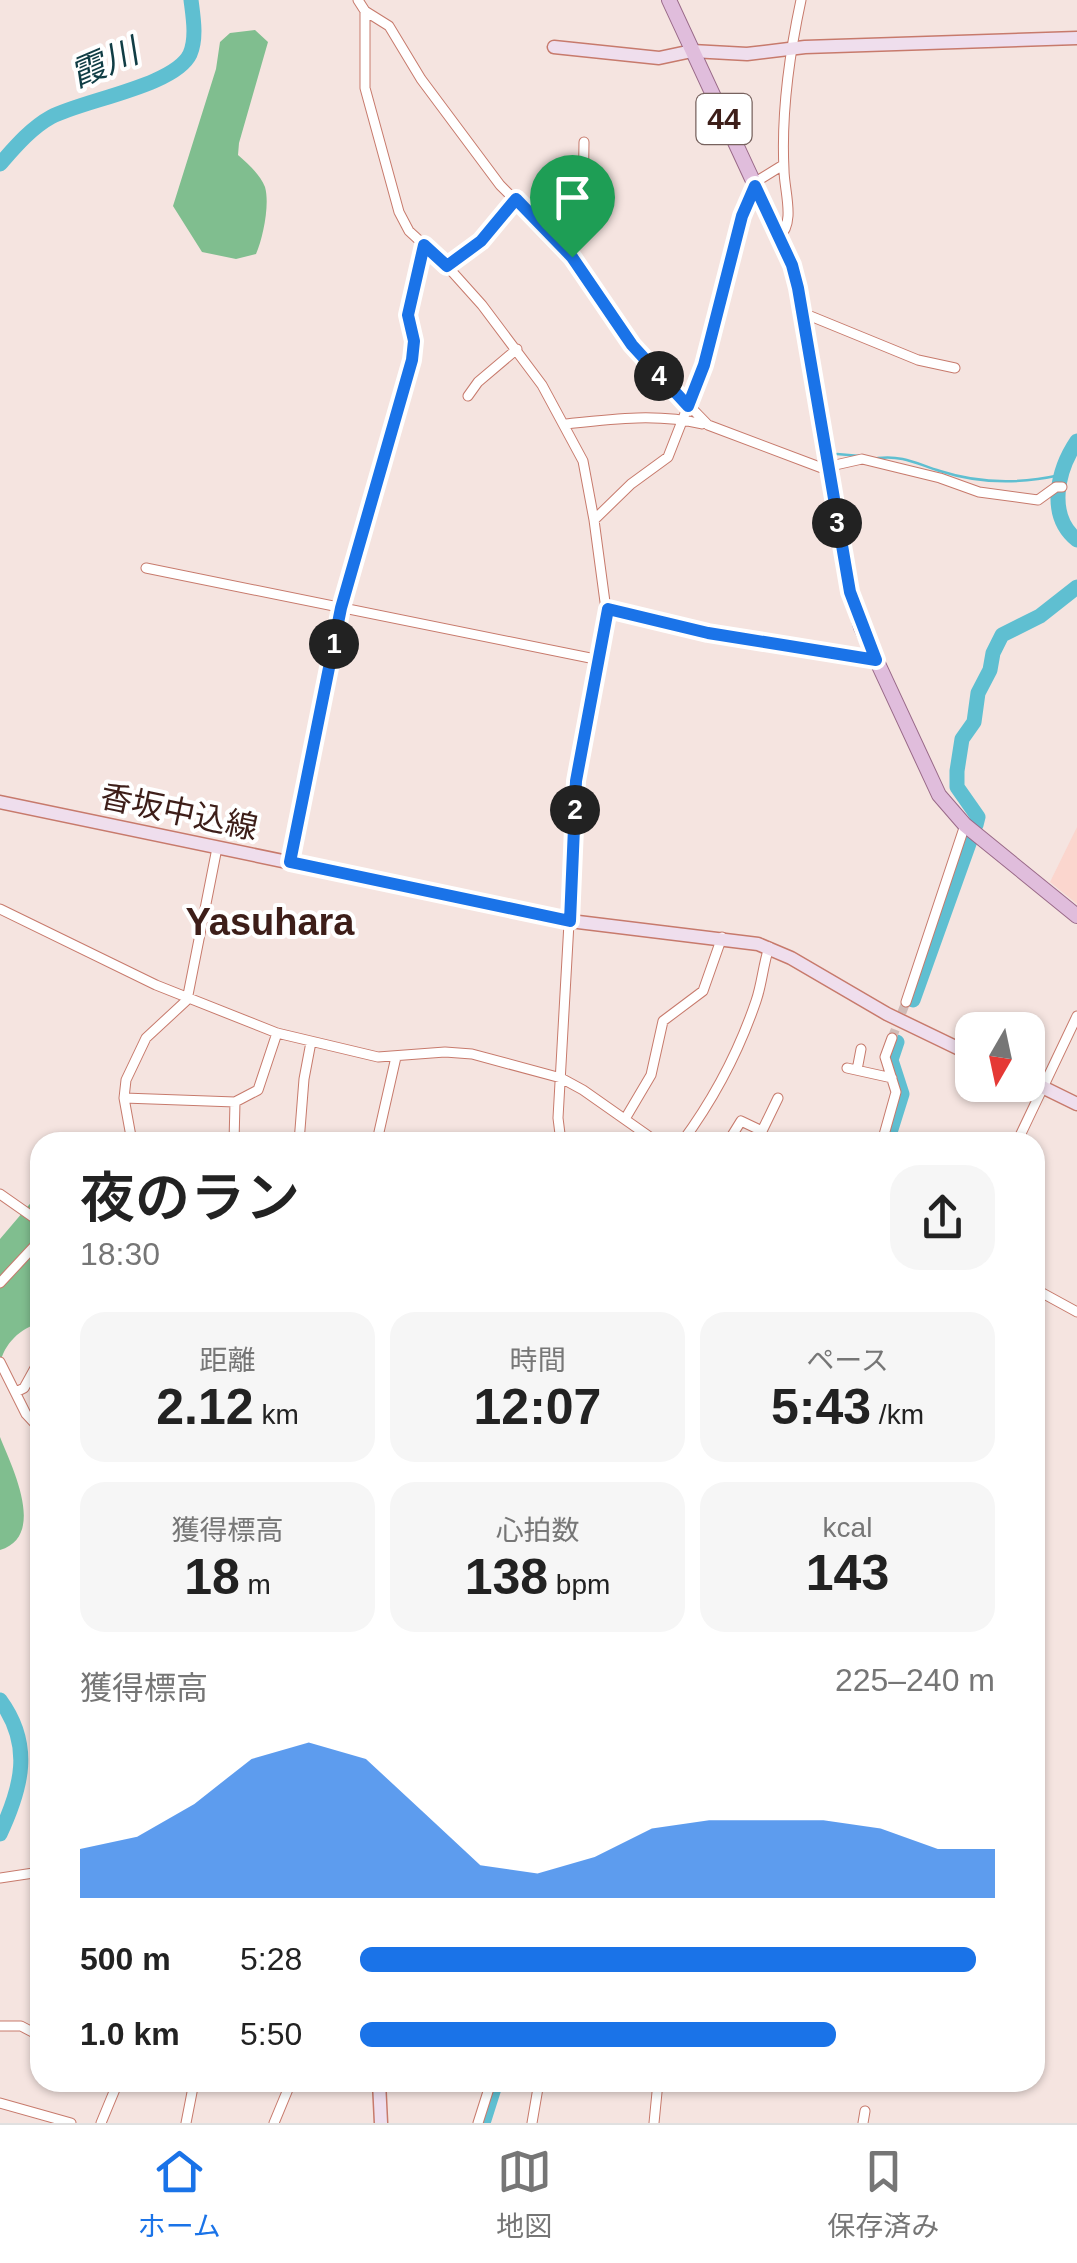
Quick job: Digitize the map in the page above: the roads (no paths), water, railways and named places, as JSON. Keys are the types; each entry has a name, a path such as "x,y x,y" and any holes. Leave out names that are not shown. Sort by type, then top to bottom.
{"main road":[{"name":"44","path":"668,0 792,265 850,592 927,775 965,824 1077,916"},
{"path":"554,48 648,58 692,51 747,54 791,48 1077,38"},
{"name":"香坂中込線","path":"0,802 570,921 769,947 887,1014 955,1047"},
{"path":"1045,1088 1077,1104"},
{"path":"379,2092 381,2123"}],"street":[{"path":"358,0 365,10 389,26 442,108 500,185 572,257 632,345 708,425"},
{"path":"779,237 786,231 788,218 783,165 791,48 800,0"},
{"path":"365,10 365,83 396,207 409,231 447,266 518,348 566,424 584,462 608,609 576,781 560,1132"},
{"path":"572,257 584,207 584,142"},
{"path":"594,520 630,484 666,461 708,352 738,228 755,186 764,174 783,165"},
{"path":"447,266 481,241 516,199"},
{"path":"290,862 341,608 412,360 414,341 408,315 424,245"},
{"path":"803,313 918,360 955,368"},
{"path":"468,396 478,382 518,348"},
{"path":"566,424 624,418 683,419 828,468 862,460 940,478 979,492 1038,500 1059,487"},
{"path":"146,568 600,660"},
{"path":"608,609 708,633 876,660"},
{"path":"906,1002 965,824"},
{"path":"130,1132 124,1098 126,1080 146,1038 187,998 217,848"},
{"path":"0,909 187,998 278,1033 364,1056 472,1054 560,1078 644,1132"},
{"path":"625,1119 651,1075 660,1026 703,991 722,938"},
{"path":"689,1132 711,1100 756,1002 769,947"},
{"path":"1045,1086 1077,1016"},
{"path":"124,1098 236,1102 258,1090 278,1033"},
{"path":"885,1132 896,1092 885,1058 892,1038"},
{"path":"300,1132 311,1042"},
{"path":"861,1048 852,1069 892,1078"},
{"path":"379,1132 389,1102 396,1057"},
{"path":"734,1132 740,1121 762,1131 778,1098"},
{"path":"234,1132 236,1102"},
{"path":"1022,1132 1037,1102"},
{"path":"0,1194 30,1215"},
{"path":"0,1283 30,1251"},
{"path":"1045,1294 1077,1312"},
{"path":"0,1362 30,1418"},
{"path":"16,1392 24,1388 30,1377"},
{"path":"0,1878 30,1874"},
{"path":"0,2026 21,2026 30,2031"},
{"path":"102,2123 114,2092"},
{"path":"186,2123 192,2092"},
{"path":"274,2123 287,2092"},
{"path":"478,2123 489,2092"},
{"path":"532,2123 537,2092"},
{"path":"654,2123 657,2092"},
{"path":"0,2103 71,2123"},
{"path":"863,2123 865,2111"}],"waterway":[{"name":"霞川","path":"0,164 30,132 51,117 148,84 181,65 190,54 193,41 191,0"},
{"path":"1077,441 1060,478 1058,492 1061,518 1077,540"},
{"path":"837,454 860,456"},
{"path":"878,458 903,459 985,480 1060,475"},
{"path":"976,825 978,817 957,787 957,771 962,739 974,722 978,693 990,670 993,653 1002,635 1040,616 1077,587"},
{"path":"913,1000 971,838"},
{"path":"890,1132 902,1094 891,1060 897,1042"},
{"name":"霞川","path":"0,1700 17,1733 21,1766 14,1800 0,1834"},
{"path":"483,2123 493,2092"}],"tunnel":[{"path":"892,1038 906,1002"}],"district":[{"name":"Yasuhara","path":"270,922"}]}
